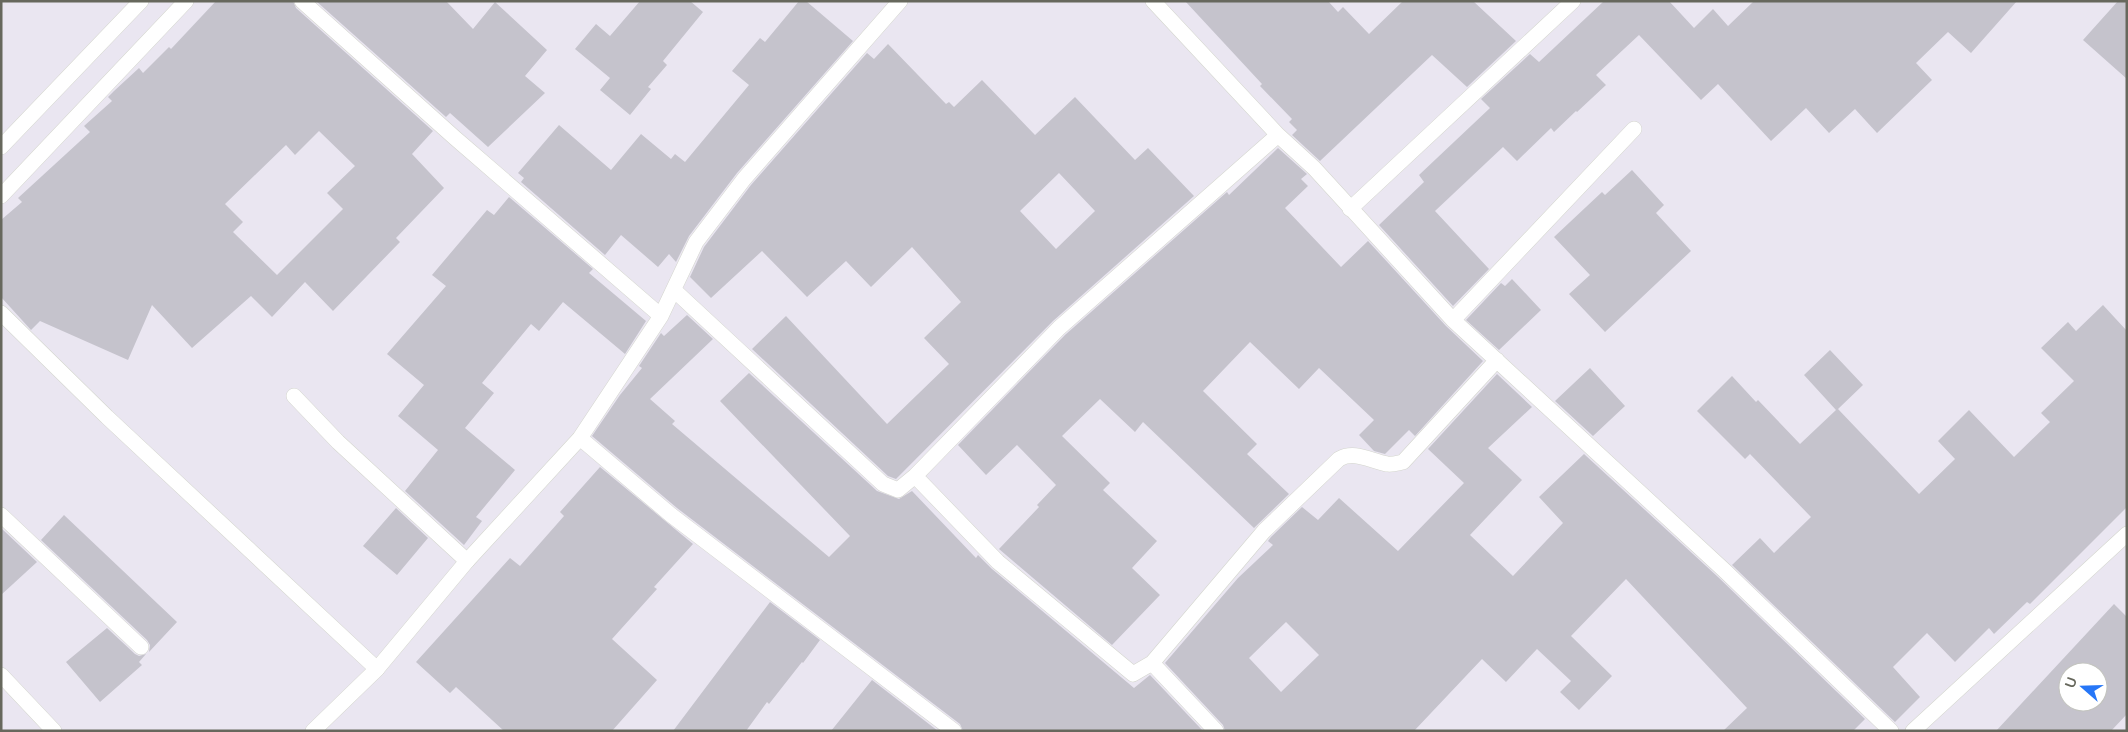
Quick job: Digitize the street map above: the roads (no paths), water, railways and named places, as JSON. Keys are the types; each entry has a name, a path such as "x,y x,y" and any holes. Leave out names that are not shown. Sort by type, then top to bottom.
{"street":[{"path":"1,147 141,1"},
{"path":"1,196 186,1"},
{"path":"302,1 455,138 661,316"},
{"path":"313,731 377,668 466,561 580,438 661,316 674,290 681,269 696,242 744,179 900,1"},
{"path":"1153,1 1278,134 1314,168 1453,320 1724,570 1891,731"},
{"path":"1350,209 1573,1"},
{"path":"1453,320 1634,129"},
{"path":"674,290 883,484 898,490 915,476 1059,328 1278,134"},
{"path":"1,314 107,417 377,668"},
{"path":"915,476 998,562 1129,672 1138,673 1152,662 1258,538 1339,459 1354,454 1390,464 1404,462 1497,360"},
{"path":"294,396 338,442 466,561"},
{"path":"580,438 671,515 954,731"},
{"path":"1,515 141,647"},
{"path":"1918,729 2127,534"},
{"path":"1152,662 1216,731"},
{"path":"1,675 54,731"}]}
